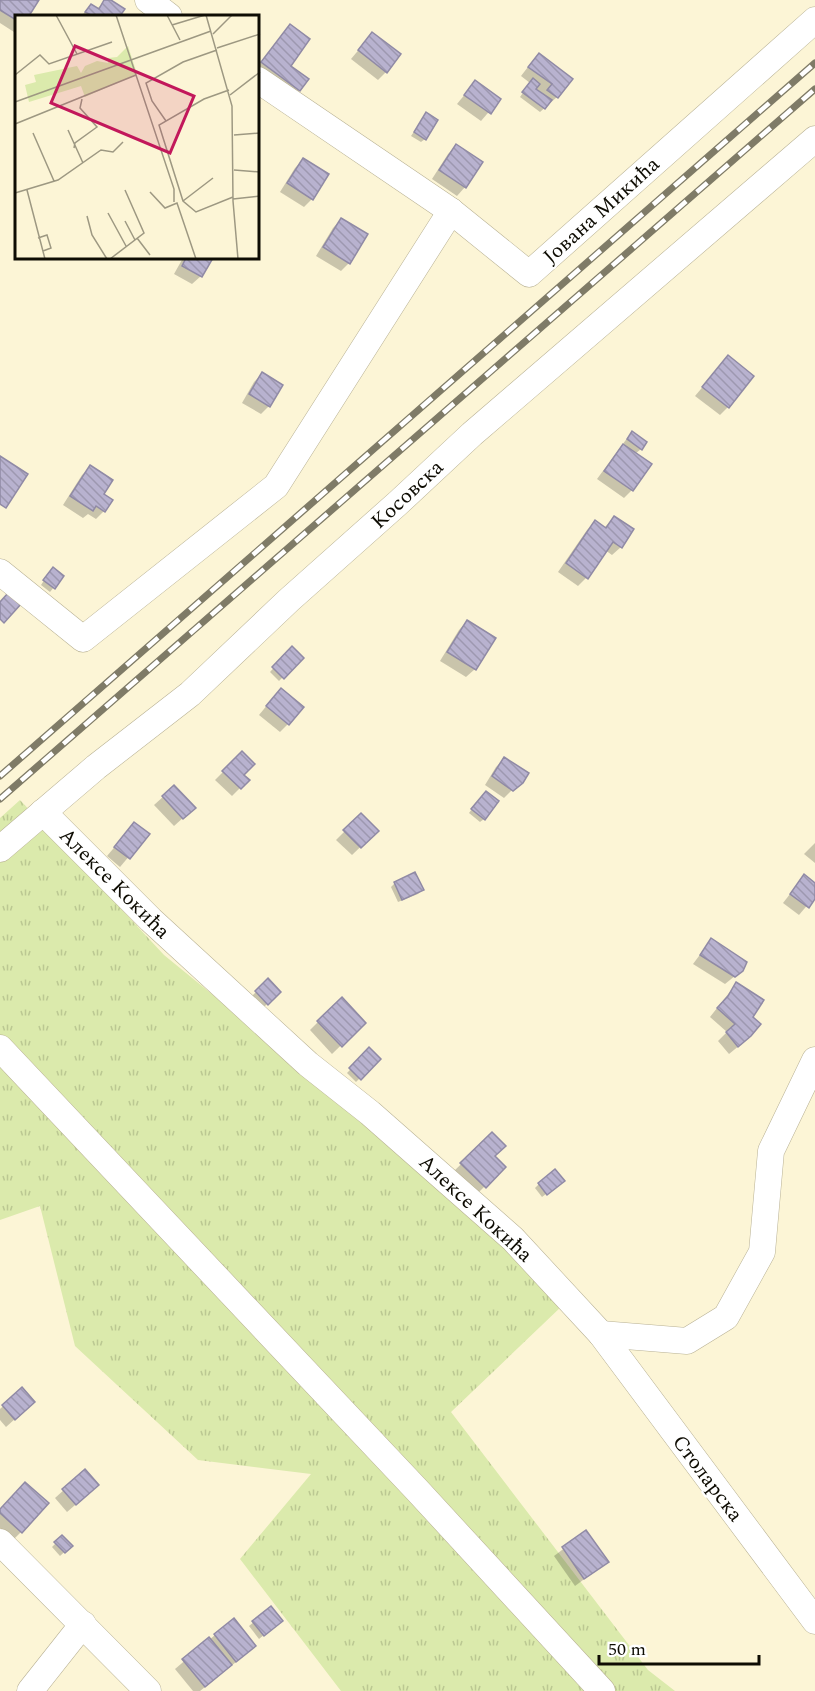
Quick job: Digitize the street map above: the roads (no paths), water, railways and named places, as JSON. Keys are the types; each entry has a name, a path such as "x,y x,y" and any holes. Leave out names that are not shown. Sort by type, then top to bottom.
{"street":[{"path":"148,0 168,15"},
{"name":"Јована Микића","path":"260,81 451,211 529,274 815,21"},
{"name":"Косовска","path":"0,849 96,767 190,694 289,600 472,434 815,139"},
{"path":"0,572 83,639 276,486 451,211"},
{"name":"Алексе Кокића","path":"43,812 151,920 308,1065 370,1113 513,1239 601,1334"},
{"path":"0,1048 603,1691"},
{"path":"601,1334 687,1341 726,1317 762,1252 771,1150 815,1060"},
{"name":"Столарска","path":"601,1334 815,1621"},
{"path":"0,1542 148,1691"},
{"path":"30,1691 83,1624"}],"railway":[{"path":"0,776 815,63"},
{"path":"0,799 815,89"}]}
